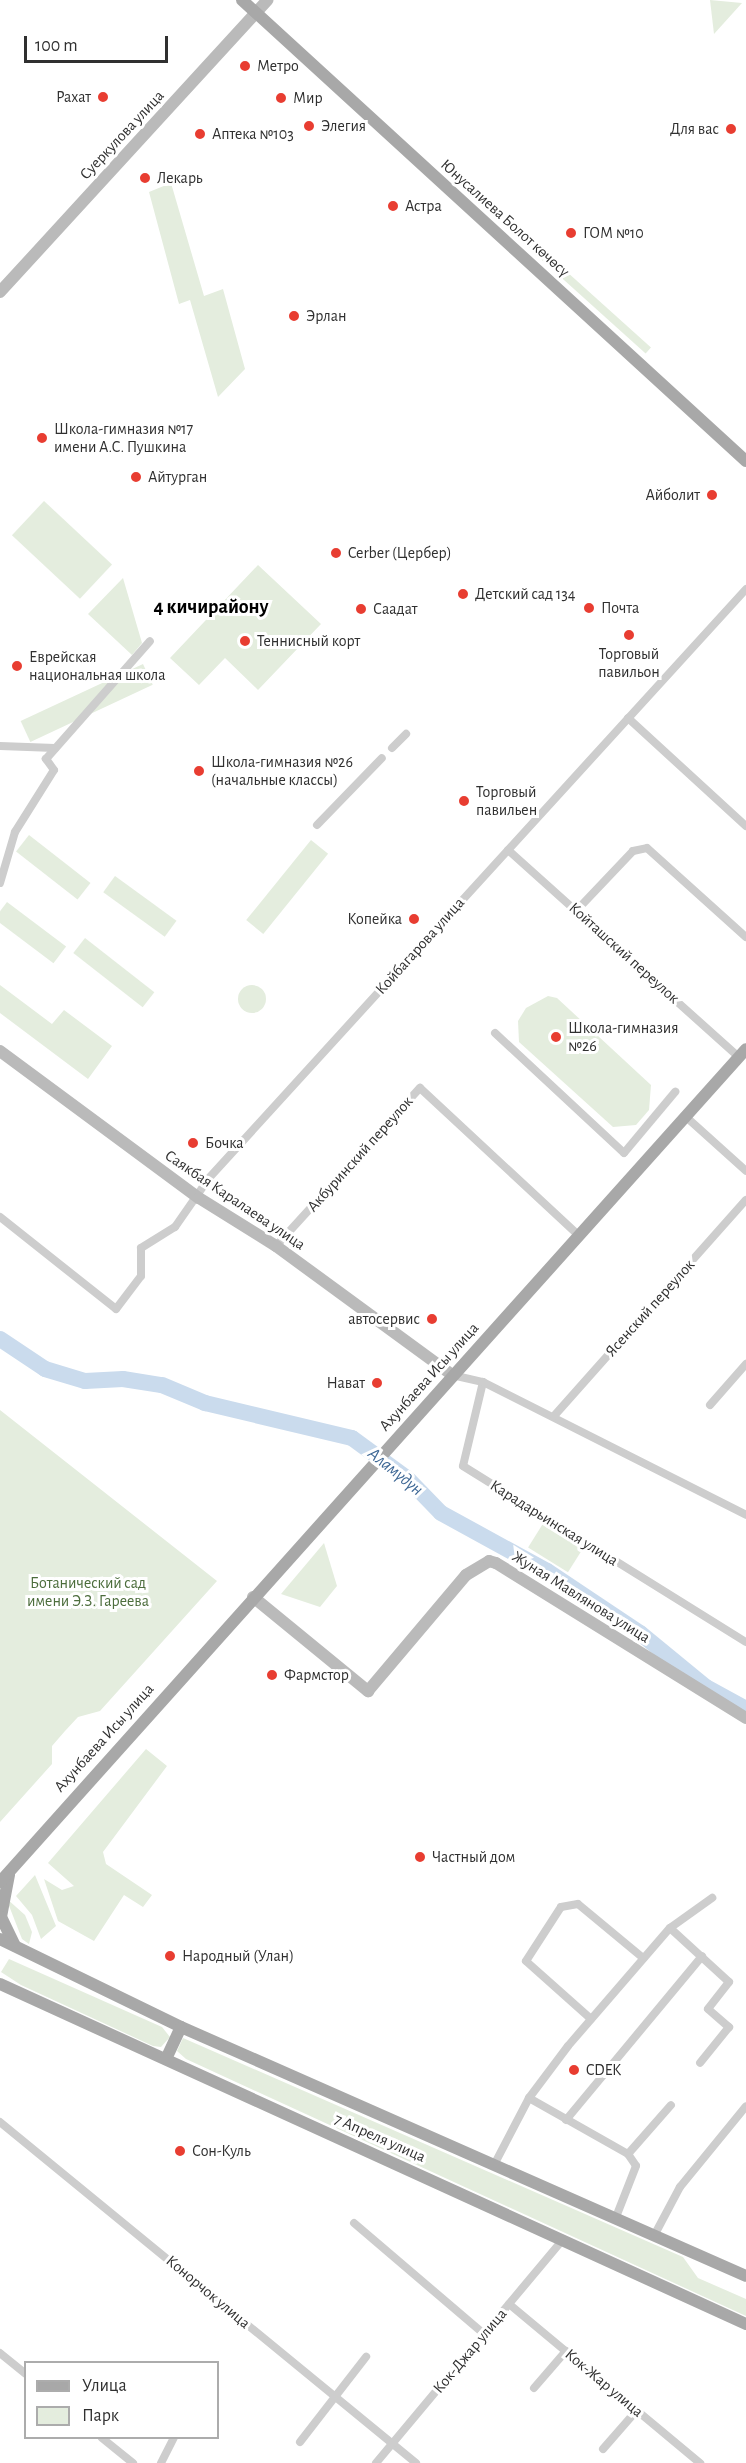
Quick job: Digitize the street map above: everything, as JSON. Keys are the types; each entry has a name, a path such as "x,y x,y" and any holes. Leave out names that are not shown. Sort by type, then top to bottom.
{"main road":[{"name":"Юнусалиева Болот көчөсү","path":"242,0 746,461"},
{"name":"Суеркулова улица","path":"2,287 268,0"},
{"name":"Саякбая Каралаева улица","path":"0,1051 199,1198 276,1246 453,1375"},
{"name":"Ахунбаева Исы улица","path":"0,1882 16,1861 742,1053"},
{"name":"Жуная Мавлянова улица","path":"253,1597 368,1691 466,1575 489,1561 746,1718"},
{"name":"Ахунбаева Исы улица","path":"0,1873 16,1861"},
{"path":"16,1861 1,1899 8,1937 18,1950"},
{"name":"7 Апреля улица","path":"0,1939 18,1950 181,2027 746,2276"},
{"name":"7 Апреля улица","path":"0,1984 746,2324"},
{"path":"166,2059 181,2027"}],"street":[{"name":"Койбагарова улица","path":"0,1217 116,1309 141,1276 141,1248 176,1227 199,1198 209,1178 746,589"},
{"path":"0,883 15,832 54,770 46,759 150,641"},
{"path":"628,718 746,826"},
{"path":"392,748 406,734"},
{"path":"0,746 55,748"},
{"path":"317,825 382,758"},
{"path":"577,910 633,851 647,848 746,937"},
{"name":"Койташский переулок","path":"508,850 742,1053"},
{"path":"495,1033 624,1153 675,1092"},
{"name":"Акбуринский переулок","path":"276,1246 420,1088 578,1235"},
{"path":"686,1116 746,1171"},
{"name":"Ясенский переулок","path":"554,1416 746,1200"},
{"path":"710,1405 746,1364"},
{"path":"453,1375 483,1382 746,1515"},
{"name":"Карадарьинская улица","path":"483,1382 462,1466 746,1642"},
{"path":"494,2165 529,2098 591,2019 670,1928 712,1898"},
{"path":"591,2019 526,1961 561,1907 578,1904 643,1958"},
{"path":"670,1928 729,1982 708,2009 729,2027 700,2063"},
{"path":"566,2120 702,1956"},
{"path":"529,2098 628,2154 636,2166 616,2217"},
{"path":"628,2154 671,2105"},
{"path":"655,2234 680,2187 746,2106"},
{"name":"Конорчок улица","path":"1,2124 416,2463"},
{"path":"354,2223 484,2334"},
{"name":"Кок-Джар улица","path":"376,2463 563,2239"},
{"name":"Кок-Жар улица","path":"509,2304 700,2463"},
{"path":"534,2388 566,2351"},
{"path":"300,2442 366,2357"},
{"path":"2,2358 24,2373"},
{"path":"603,2449 637,2410"},
{"path":"103,2439 133,2463"},
{"path":"161,2463 173,2439"}],"green space":[{"path":"710,0 742,3 714,34"},
{"path":"171,183 204,296 223,289 245,369 218,397 190,300 179,304 149,192"},
{"path":"486,199 651,348 646,353 481,205"},
{"path":"44,501 112,564 80,599 12,535"},
{"name":"Теннисный корт","path":"258,565 321,624 258,690 225,658 199,685 170,658"},
{"path":"123,578 142,643 132,655 88,614"},
{"path":"143,664 153,685 30,742 21,721"},
{"path":"29,835 90,883 78,900 16,852"},
{"path":"311,840 328,854 263,934 246,920"},
{"path":"115,876 176,921 165,937 103,892"},
{"path":"7,902 66,947 53,963 0,923 0,911"},
{"path":"85,938 154,992 143,1007 73,953"},
{"path":"0,985 52,1024 64,1010 112,1046 88,1079 0,1013"},
{"path":"252,985 262,989 266,999 262,1009 252,1013 242,1009 238,999 242,989"},
{"path":"548,996 557,998 651,1085 649,1110 636,1125 613,1127 519,1042 518,1021 526,1008"},
{"name":"Ботанический сад имени Э.З. Гареева","path":"0,1410 217,1581 100,1711 78,1717 65,1731 52,1746 52,1764 0,1822"},
{"path":"544,1522 584,1547 568,1572 528,1547"},
{"path":"324,1543 337,1586 320,1607 281,1594"},
{"path":"146,1749 167,1766 103,1852 106,1864 152,1895 143,1907 124,1895 94,1941 58,1921 44,1879 62,1890 74,1886 48,1863"},
{"path":"35,1875 56,1926 41,1939 32,1915 16,1896"},
{"path":"6,1898 25,1915 32,1932 29,1944 22,1939"},
{"path":"9,1959 162,2027 170,2037 161,2047 153,2046 21,1985 1,1972"},
{"path":"183,2038 683,2257 698,2278 746,2299 746,2316 186,2059 177,2051"}],"waterway":[{"name":"Аламүдүн","path":"0,1339 45,1369 85,1381 123,1379 162,1385 205,1403 352,1438 408,1479 441,1513 547,1571 640,1633 706,1687 746,1709"}],"place":[{"name":"Метро","path":"245,66"},
{"name":"Рахат","path":"103,97"},
{"name":"Мир","path":"281,98"},
{"name":"Элегия","path":"309,126"},
{"name":"Для вас","path":"731,129"},
{"name":"Аптека №103","path":"200,134"},
{"name":"Лекарь","path":"145,178"},
{"name":"Астра","path":"393,206"},
{"name":"ГОМ №10","path":"571,233"},
{"name":"Эрлан","path":"294,316"},
{"name":"Школа-гимназия №17 имени А.С. Пушкина","path":"42,438"},
{"name":"Айтурган","path":"136,477"},
{"name":"Айболит","path":"712,495"},
{"name":"Cerber (Цербер)","path":"336,553"},
{"name":"Детский сад 134","path":"463,594"},
{"name":"Почта","path":"589,608"},
{"name":"Саадат","path":"361,609"},
{"name":"Торговый павильон","path":"629,635"},
{"name":"Теннисный корт","path":"245,641"},
{"name":"Еврейская национальная школа","path":"17,666"},
{"name":"Школа-гимназия №26 (начальные классы)","path":"199,771"},
{"name":"Торговый павильен","path":"464,801"},
{"name":"Копейка","path":"414,919"},
{"name":"Школа-гимназия №26","path":"556,1037"},
{"name":"Бочка","path":"193,1143"},
{"name":"автосервис","path":"432,1319"},
{"name":"Нават","path":"377,1383"},
{"name":"Фармстор","path":"272,1675"},
{"name":"Частный дом","path":"420,1857"},
{"name":"Народный (Улан)","path":"170,1956"},
{"name":"CDEK","path":"574,2070"},
{"name":"Сон-Куль","path":"180,2151"}],"district":[{"name":"4 кичирайону","path":"211,607"}]}
